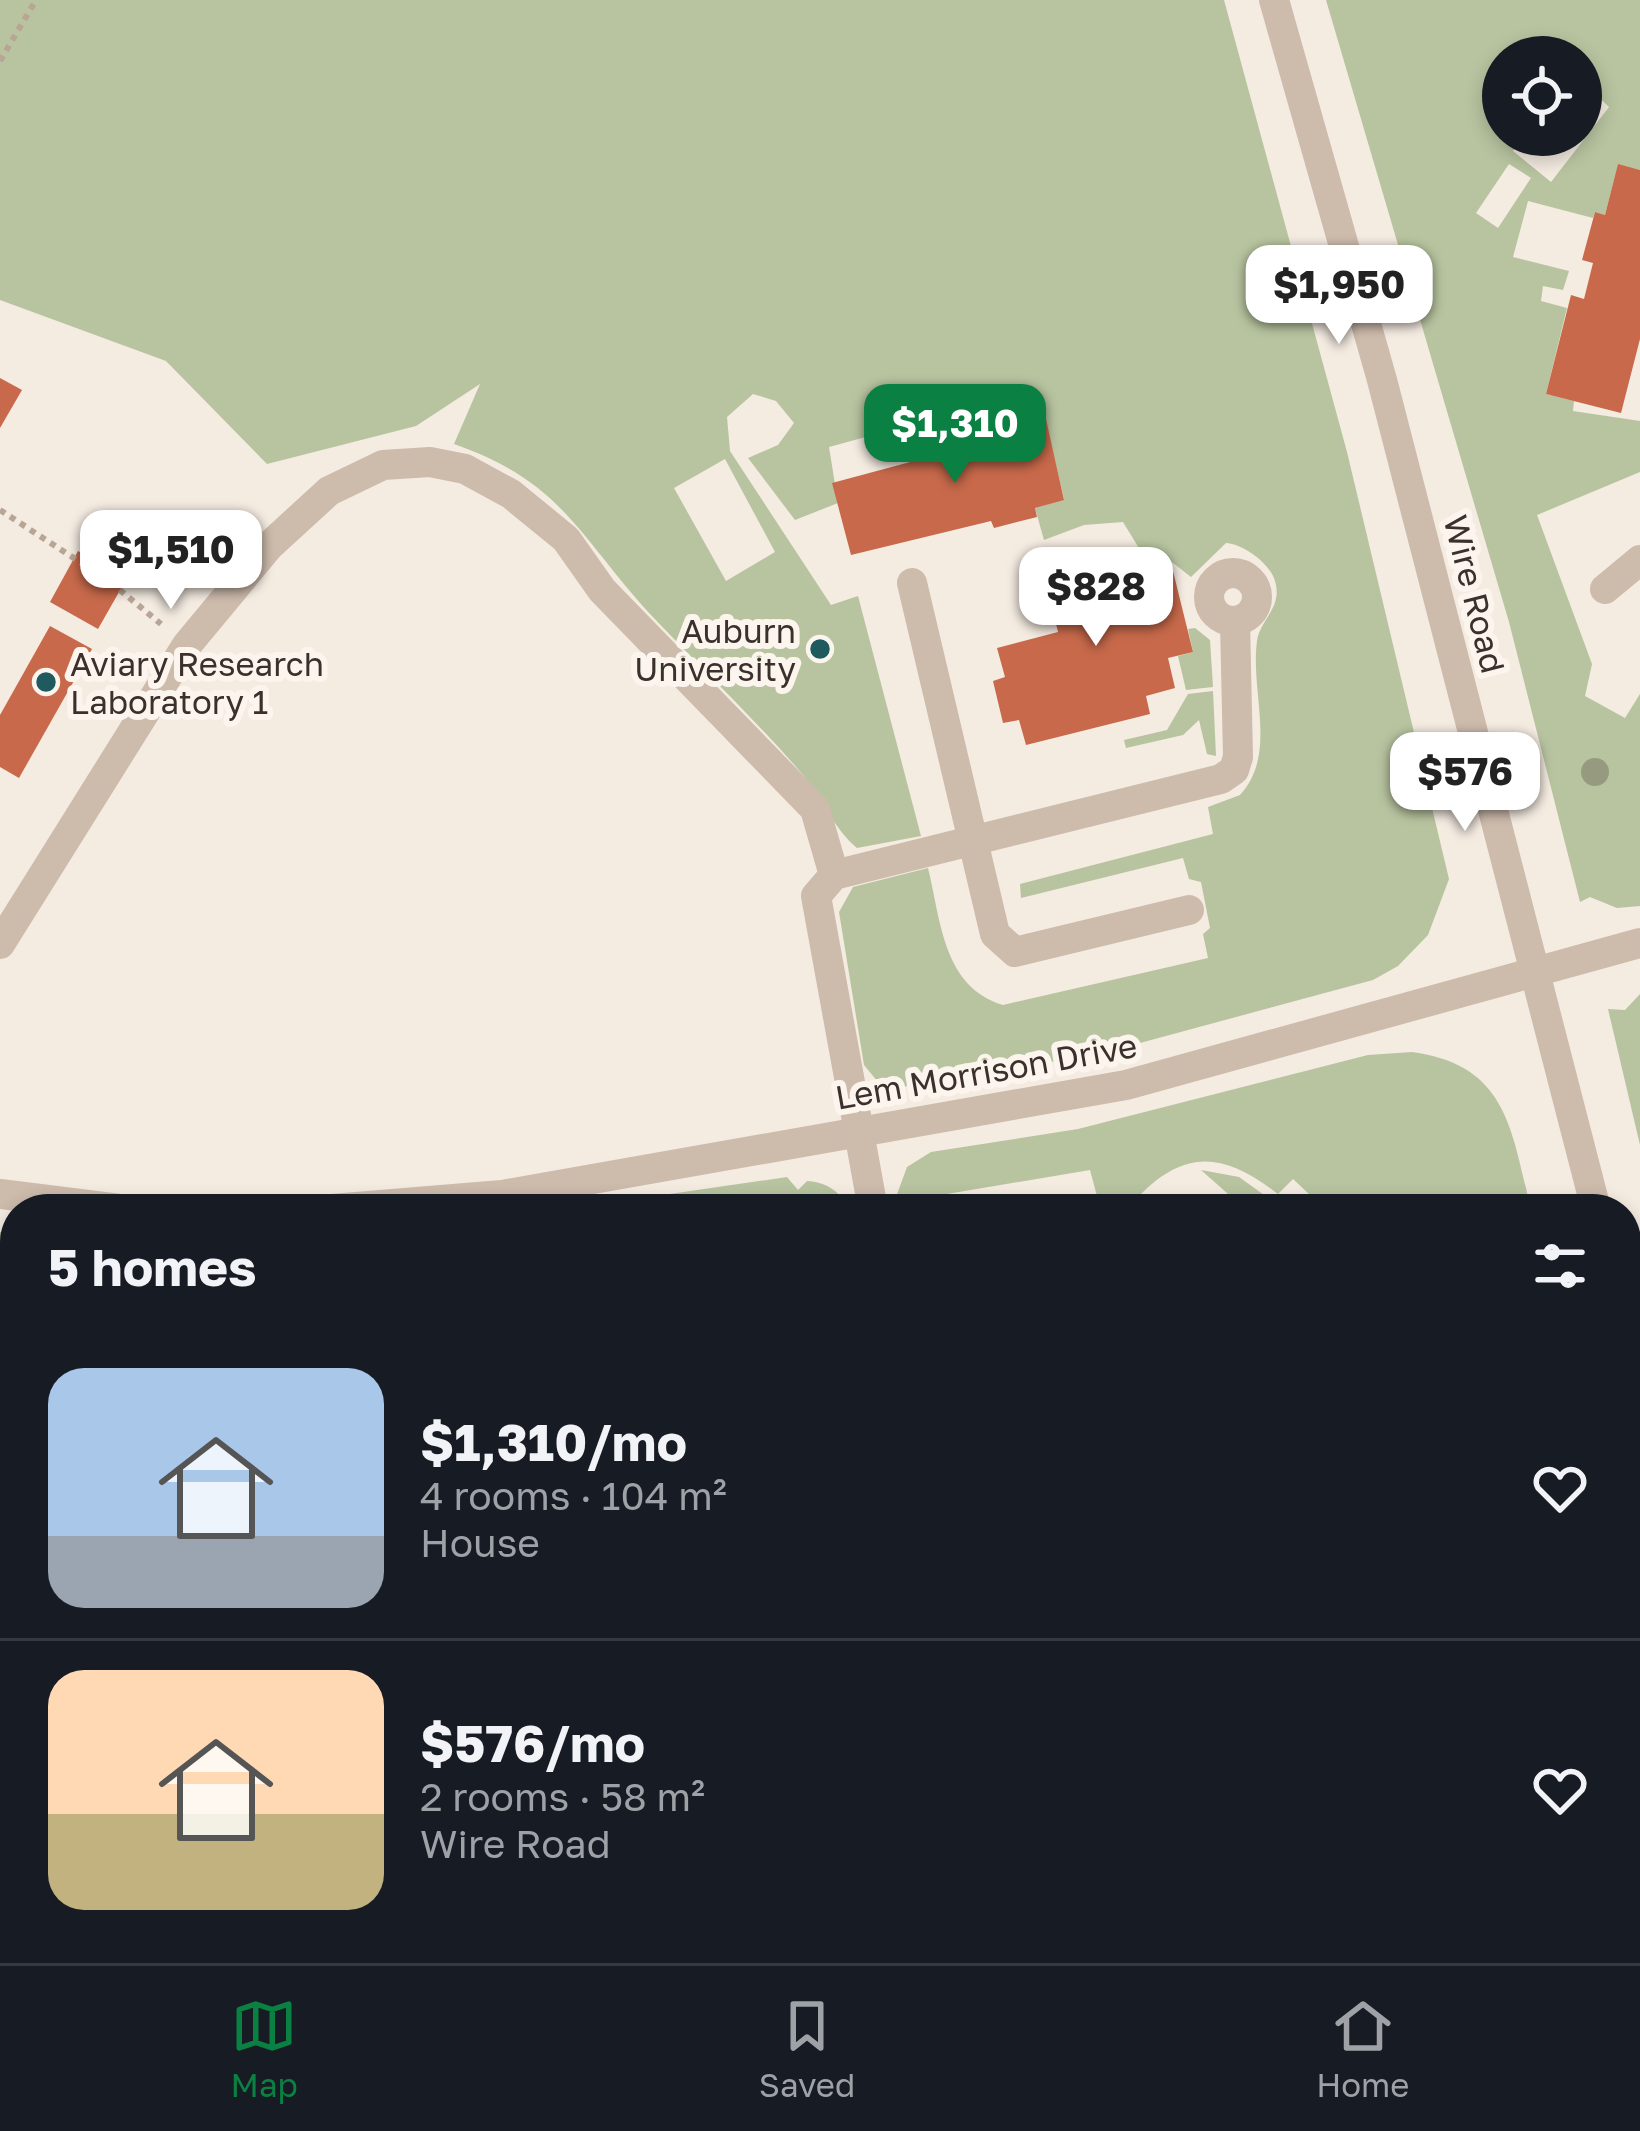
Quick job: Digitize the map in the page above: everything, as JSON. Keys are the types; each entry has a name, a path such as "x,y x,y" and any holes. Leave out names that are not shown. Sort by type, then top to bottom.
{"street":[{"name":"Wire Road","path":"1274,0 1382,380 1592,1194"},
{"path":"0,944 187,645 269,545 329,491 383,465 430,462 465,469 511,494 566,539 602,590 815,809 834,875"},
{"path":"1605,589 1640,560"},
{"path":"912,583 995,934 1015,952 1189,910"},
{"path":"870,1194 816,896 834,875 1221,779 1234,770 1238,757 1235,621"},
{"name":"Lem Morrison Drive","path":"508,1194 1126,1085 1640,943"}],"path":[{"path":"0,61 36,0"},
{"path":"0,510 109,581 187,645"}],"green space":[{"path":"0,0 1224,0 1347,452 1449,879 1428,935 1398,966 1373,980 1103,1053 896,1088 878,1082 864,1065 839,912 853,887 928,868 956,968 983,996 1003,1005 1208,958 1203,934 1210,928 1201,882 1189,879 1183,858 1021,898 1020,884 1213,834 1208,807 1240,795 1258,761 1257,641 1277,590 1262,561 1226,543 1191,577 1164,556 1145,558 1123,522 1084,525 1044,540 1035,508 1064,499 1043,410 909,439 895,429 829,447 838,503 795,520 748,458 778,445 794,423 776,401 753,394 727,417 730,451 831,605 858,596 921,836 857,848 803,775 651,615 566,514 521,476 454,444 480,384 416,426 267,464 166,361 0,300","holes":["725,459 775,552 726,581 674,488"]},
{"path":"1326,0 1640,0 1640,170 1618,165 1605,215 1595,212 1593,218 1528,201 1513,257 1569,271 1563,290 1543,286 1541,301 1567,308 1546,394 1574,401 1573,411 1640,421 1640,472 1537,515 1592,664 1585,696 1625,718 1640,694 1640,906 1617,908 1590,897 1580,902 1509,622","holes":["1509,164 1531,178 1498,228 1476,213"]},
{"path":"1195,628 1210,640 1213,687 1186,690 1178,656 1193,652 1188,629"},
{"path":"1213,691 1216,756 1207,754 1199,720 1183,735 1126,748 1124,740 1167,730 1188,694"},
{"path":"1640,994 1640,1145 1608,1009 1625,1010"},
{"path":"1412,1052 1444,1059 1487,1087 1510,1128 1527,1194 1309,1194 1293,1179 1278,1194 1236,1168 1198,1162 1163,1175 1141,1194 1096,1194 1090,1170 947,1194 897,1194 907,1167 931,1152 1078,1129 1368,1055"},
{"path":"1201,1170 1239,1177 1263,1194 1228,1194"},
{"path":"787,1177 798,1190 807,1181 838,1194 670,1194"}],"building":[{"path":"1618,164 1640,170 1640,339 1621,413 1546,394 1571,295 1584,299 1593,263 1582,260 1595,212 1605,215"},
{"path":"0,378 22,390 0,428"},
{"path":"1044,410 1064,500 1035,508 1037,517 994,528 991,521 851,555 832,483 940,454 936,436"},
{"path":"1143,547 1149,572 1172,567 1193,652 1168,658 1175,688 1146,696 1150,714 1026,745 1019,720 1003,723 993,681 1005,677 997,648 1058,632 1043,572"},
{"path":"78,551 127,578 98,629 50,602"},
{"name":"Aviary Research Laboratory 1","path":"50,626 92,649 19,778 0,767 0,715"}],"place":[{"name":"Auburn University","path":"820,649"},
{"name":"Aviary Research Laboratory 1","path":"46,682"}]}
